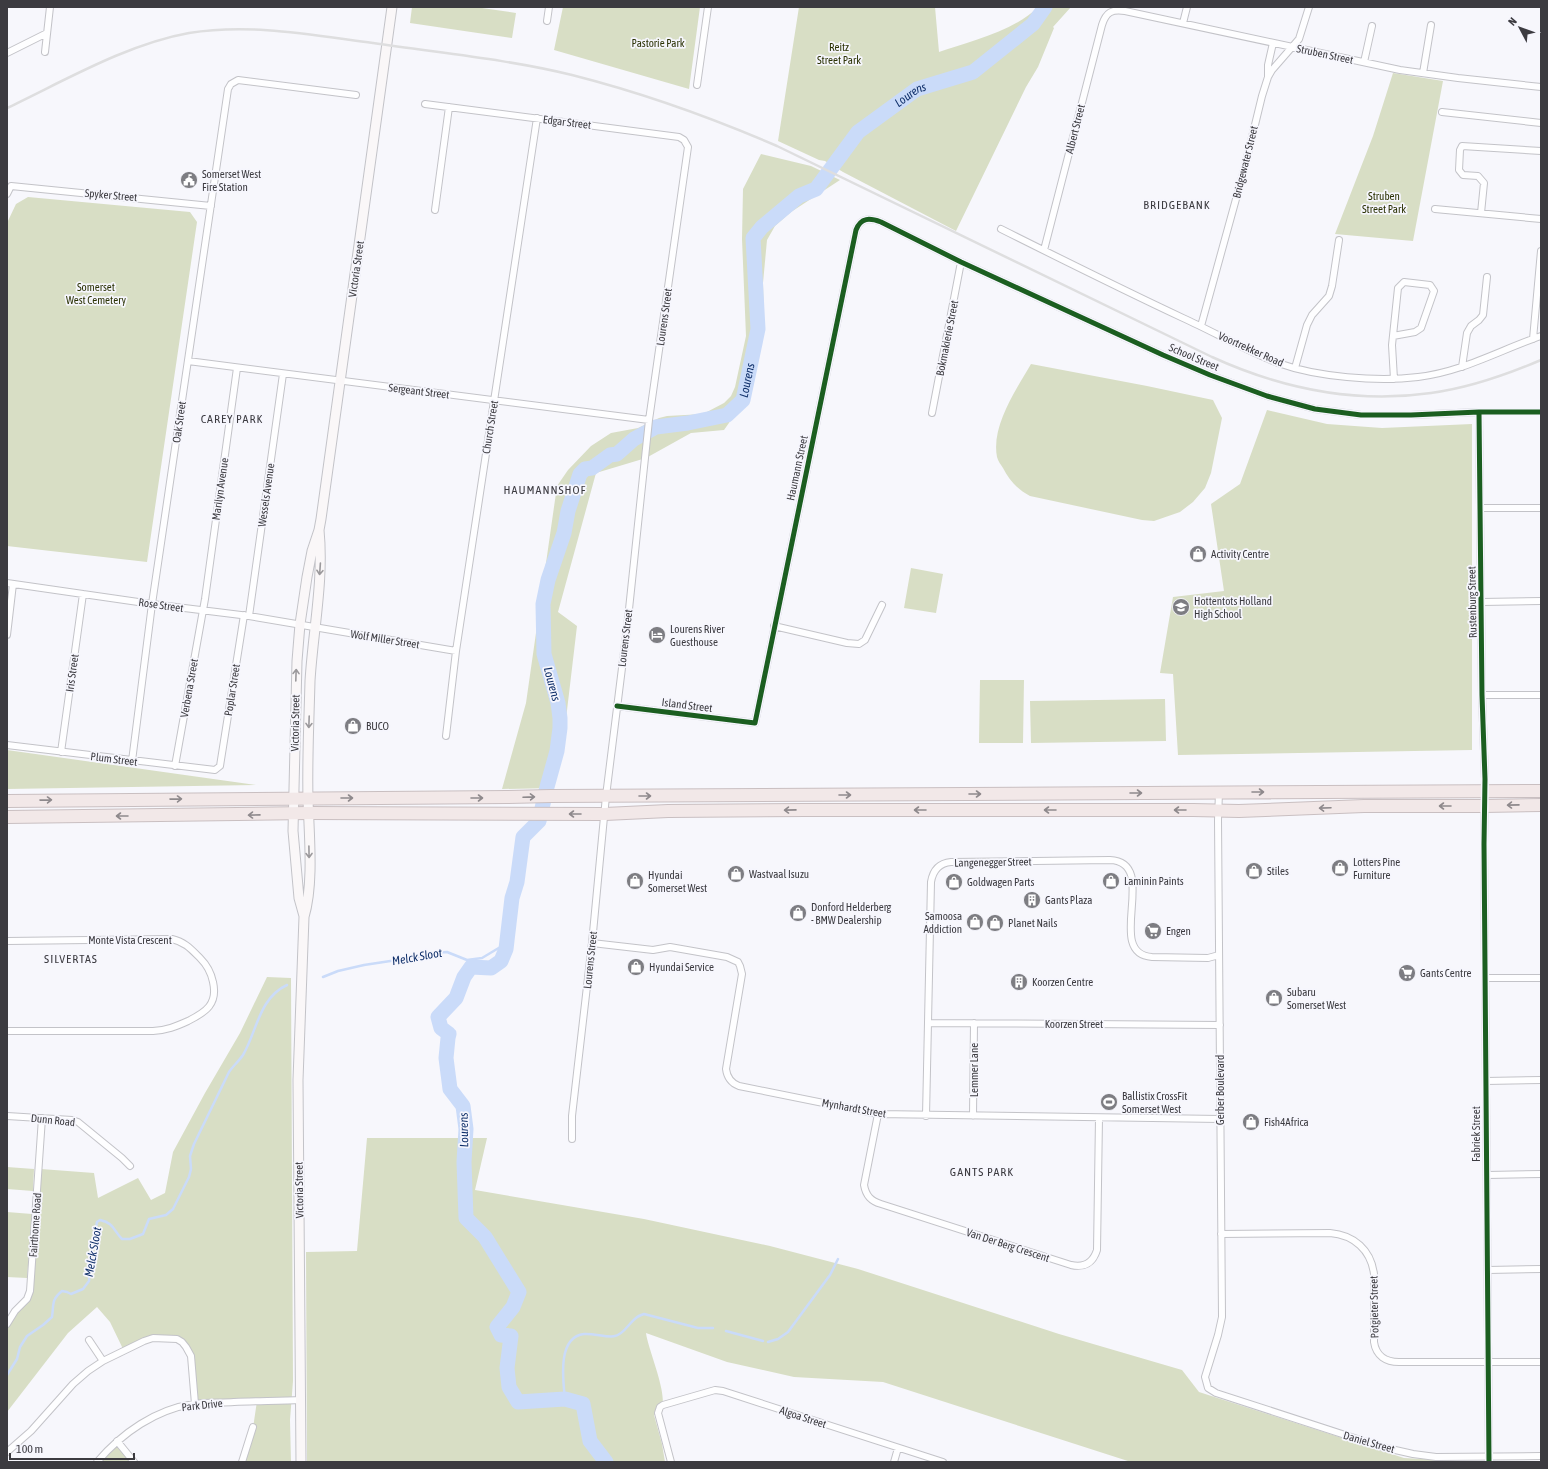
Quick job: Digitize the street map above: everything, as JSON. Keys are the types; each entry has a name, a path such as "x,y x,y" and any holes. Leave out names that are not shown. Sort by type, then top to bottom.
{"highway":[{"path":"7,801 294,798 507,798 551,796 1541,791"},
{"path":"7,817 308,813 604,814 668,811 806,810 1239,811 1364,806 1541,805"}],"main road":[{"name":"Victoria Street","path":"304,917 300,898 293,831 295,707 300,624 309,565 319,530 392,7"},
{"name":"Victoria Street","path":"302,1462 298,1080 304,917 307,904 309,874 308,798 310,688 320,568 319,530"}],"street":[{"path":"45,52 50,7"},
{"path":"547,21 549,7"},
{"path":"697,85 708,7"},
{"path":"1183,23 1187,7"},
{"name":"Bridgewater Street","path":"1201,326 1268,77 1278,62 1299,39 1310,7"},
{"name":"Struben Street","path":"1110,11 1116,9 1364,62 1423,73 1541,87"},
{"name":"Albert Street","path":"1044,250 1102,25 1104,18 1110,11"},
{"path":"1423,73 1431,25"},
{"path":"1364,62 1372,26"},
{"path":"7,53 47,33"},
{"path":"1268,77 1268,65 1273,42"},
{"name":"Oak Street","path":"132,761 152,604 228,89 231,84 238,80 356,95"},
{"name":"Edgar Street","path":"425,104 679,137 684,140"},
{"path":"435,210 449,107"},
{"path":"1442,112 1541,123"},
{"name":"Church Street","path":"446,736 456,651 537,118"},
{"name":"Lourens Street","path":"572,1138 572,1116 592,943 604,814 627,628 649,420 688,147 684,140"},
{"path":"1481,213 1484,184 1478,176 1464,174 1459,170 1460,150 1462,146 1541,151"},
{"name":"Spyker Street","path":"7,194 11,186 210,206"},
{"path":"1435,209 1541,219"},
{"name":"School Street","path":"863,220 872,218 961,262 1163,355 1210,375 1267,396 1315,409 1354,414 1411,415 1479,412 1541,412"},
{"name":"Haumann Street","path":"755,723 855,235 858,225 863,220"},
{"name":"Voortrekker Road","path":"1001,229 1132,295 1279,363 1322,375 1394,379 1420,377 1462,367 1541,336"},
{"path":"1295,368 1307,325 1312,315 1329,296 1339,240"},
{"path":"1533,339 1541,251"},
{"name":"Bokmakierie Street","path":"932,413 961,262"},
{"path":"1462,367 1467,333 1471,326 1483,315 1487,277"},
{"path":"1393,336 1415,332 1422,328 1434,291 1430,285 1404,282 1400,285 1393,336 1392,345 1394,379"},
{"name":"Sergeant Street","path":"188,361 649,420"},
{"name":"Marilyn Avenue","path":"202,611 237,368"},
{"name":"Wessels Avenue","path":"246,616 283,374"},
{"name":"Rustenburg Street","path":"1479,412 1484,806"},
{"path":"1480,508 1541,508"},
{"path":"7,635 10,583"},
{"name":"Rose Street","path":"10,583 314,627"},
{"name":"Iris Street","path":"61,752 82,594"},
{"path":"1482,602 1541,601"},
{"path":"774,626 847,643 859,644 865,640 882,605"},
{"name":"Verbena Street","path":"175,766 202,611"},
{"name":"Poplar Street","path":"220,766 246,616"},
{"name":"Wolf Miller Street","path":"314,627 456,651"},
{"path":"1482,695 1541,695"},
{"name":"Island Street","path":"617,706 755,723"},
{"name":"Plum Street","path":"7,745 210,770 215,770 220,766"},
{"name":"Gerber Boulevard","path":"1206,1385 1205,1378 1222,1317 1219,792"},
{"name":"Fabriek Street","path":"1484,806 1489,1459"},
{"name":"Langenegger Street","path":"926,1116 931,882 935,870 942,864 947,862 1104,860 1119,862 1127,867 1132,875 1132,940 1137,951 1152,957 1208,958 1219,955"},
{"name":"Monte Vista Crescent","path":"7,941 168,939 180,941 192,949 206,965 212,976 214,991 212,1003 203,1013 169,1029 153,1031 7,1031"},
{"name":"Mynhardt Street","path":"592,943 653,950 670,948 730,958 740,966 742,974 726,1068 729,1078 735,1085 878,1114 926,1116 1220,1119"},
{"path":"1485,978 1541,978"},
{"name":"Koorzen Street","path":"928,1023 1220,1025"},
{"name":"Lemmer Lane","path":"973,1116 974,1023"},
{"path":"1486,1081 1541,1080"},
{"name":"Van Der Berg Crescent","path":"878,1114 864,1185 870,1199 881,1204 1071,1265 1079,1266 1086,1265 1090,1262 1097,1250 1099,1118"},
{"name":"Dunn Road","path":"7,1116 72,1120 81,1124 130,1166"},
{"name":"Fairthorne Road","path":"7,1324 15,1311 27,1299 30,1291 42,1118"},
{"path":"1487,1175 1541,1174"},
{"name":"Potgieter Street","path":"1222,1234 1330,1233 1345,1235 1351,1238 1366,1251 1372,1264 1374,1274 1374,1342 1377,1351 1382,1358 1395,1362 1541,1362"},
{"path":"1488,1270 1541,1269"},
{"path":"7,1452 31,1431 73,1384 88,1371 103,1361 153,1338 180,1341 186,1347 191,1356 195,1404"},
{"path":"89,1340 103,1361"},
{"name":"Daniel Street","path":"1206,1385 1210,1390 1216,1393 1382,1447 1413,1454 1489,1459 1541,1456"},
{"name":"Algoa Street","path":"671,1462 658,1410 663,1404 712,1390 719,1390 943,1462"},
{"name":"Park Drive","path":"97,1462 117,1441 132,1429 159,1414 170,1410 195,1404 301,1400"},
{"path":"242,1462 253,1427"},
{"path":"117,1441 134,1462"},
{"path":"894,1462 898,1448"}],"green space":[{"path":"412,7 475,7 516,13 512,38 410,23"},
{"name":"Pastorie Park","path":"563,7 700,7 689,89 554,50"},
{"name":"Reitz Street Park","path":"799,7 935,7 939,52 1005,29 1029,15 1038,7 1071,7 1053,27 1054,28 1038,67 1026,87 956,231 843,172 825,161 819,160 778,141"},
{"name":"Struben Street Park","path":"1393,73 1443,81 1413,241 1335,234 1373,136"},
{"path":"761,154 811,166 840,180 791,212 775,226 767,240 763,283 764,319 748,396 724,430 691,433 646,458 596,473 558,612 577,626 561,761 558,761 553,788 502,789 526,703 557,486 568,470 591,446 611,433 638,428 659,418 667,416 703,414 724,403 731,396 735,387 746,336 742,239 743,189"},
{"name":"Somerset West Cemetery","path":"28,197 190,212 197,222 147,562 7,546 7,223 16,204"},
{"path":"1031,364 1213,400 1222,418 1211,473 1205,488 1193,502 1180,512 1154,521 1142,520 1030,496 1022,491 1008,477 997,457 996,445 1001,421 1006,409"},
{"path":"1267,410 1327,424 1382,428 1472,424 1472,750 1178,755 1173,674 1160,673 1173,597 1224,591 1211,504 1240,484"},
{"path":"911,568 943,574 936,613 904,608"},
{"path":"980,680 1024,680 1023,743 979,743"},
{"path":"1165,699 1166,741 1031,743 1030,701"},
{"path":"7,750 256,785 7,789"},
{"path":"267,977 291,978 293,1381 290,1420 291,1462 242,1462 253,1428 257,1401 195,1404 191,1356 182,1342 153,1338 124,1351 110,1322 97,1307 68,1333 7,1412 7,1325 27,1299 41,1169 94,1173 98,1198 138,1178 151,1200 165,1193 173,1152 240,1033"},
{"path":"367,1138 487,1138 475,1190 644,1219 770,1246 858,1269 1059,1334 1182,1370 1199,1392 1404,1458 1475,1462 1131,1462 883,1382 794,1377 727,1362 646,1333 662,1391 662,1406 659,1412 654,1415 665,1462 307,1462 306,1252 357,1251"},
{"path":"7,1167 34,1169 33,1191 7,1189"},
{"path":"7,1212 32,1214 27,1278 7,1277"},
{"path":"118,1441 135,1462 98,1462"}],"waterway":[{"name":"Lourens","path":"606,1462 590,1441 583,1404 565,1399 518,1402 509,1387 507,1368 511,1336 501,1335 497,1327 513,1307 519,1292 485,1237 466,1218 464,1162 466,1129 463,1106 450,1089 446,1058 449,1034 441,1028 438,1017 456,998 464,977 471,967 491,968 501,961 506,949 512,898 517,882 523,837 539,821 557,751 560,718 558,703 544,654 543,604 548,580 564,533 568,511 580,474 585,469 592,468 610,455 617,454 634,439 656,427 688,423 727,415 743,400 758,329 753,238 762,227 799,196 816,189 858,132 917,89 973,72 1033,24 1045,7"},
{"name":"Melck Sloot","path":"323,977 338,971 364,965 397,960 408,960 433,953 447,952 467,960 482,958 507,943"},
{"name":"Melck Sloot","path":"7,1375 17,1359 20,1347 27,1336 52,1317 54,1302 58,1294 62,1291 71,1294 83,1289 89,1281 91,1256 97,1222 100,1220 105,1221 113,1227 122,1239 130,1239 143,1234 149,1219 166,1215 173,1209 189,1177 191,1169 190,1156 194,1144 229,1072 243,1055 248,1046 264,1007 270,998 287,985"},
{"path":"768,1342 778,1339 788,1332 830,1275 838,1259"},
{"path":"565,1399 563,1381 564,1360 569,1343 575,1337 584,1334 615,1336 624,1331 633,1320 644,1314 698,1328 713,1328"},
{"path":"726,1331 763,1341"}],"railway":[{"path":"7,108 119,54 166,38 212,30 235,29 281,31 498,60 547,69 598,82 676,106 752,135 1212,357 1238,368 1291,385 1346,395 1403,396 1459,388 1501,376 1541,360"}],"cycle path":[{"path":"617,706 755,723 856,230 860,223 866,220 870,219 881,222 961,262 1163,355 1210,375 1267,396 1315,409 1361,415 1541,412"},
{"path":"1479,412 1482,695 1485,779 1484,844 1489,1462"}],"place":[{"name":"Somerset West Fire Station","path":"189,180"},
{"name":"Activity Centre","path":"1198,554"},
{"name":"Hottentots Holland High School","path":"1181,607"},
{"name":"Lourens River Guesthouse","path":"657,635"},
{"name":"BUCO","path":"353,726"},
{"name":"Lotters Pine Furniture","path":"1340,868"},
{"name":"Stiles","path":"1254,871"},
{"name":"Wastvaal Isuzu","path":"736,874"},
{"name":"Hyundai Somerset West","path":"635,881"},
{"name":"Laminin Paints","path":"1111,881"},
{"name":"Goldwagen Parts","path":"954,882"},
{"name":"Gants Plaza","path":"1032,900"},
{"name":"Donford Helderberg - BMW Dealership","path":"798,913"},
{"name":"Samoosa Addiction","path":"975,922"},
{"name":"Planet Nails","path":"995,923"},
{"name":"Engen","path":"1153,931"},
{"name":"Hyundai Service","path":"636,967"},
{"name":"Gants Centre","path":"1407,973"},
{"name":"Koorzen Centre","path":"1019,982"},
{"name":"Subaru Somerset West","path":"1274,998"},
{"name":"Ballistix CrossFit Somerset West","path":"1109,1102"},
{"name":"Fish4Africa","path":"1251,1122"}],"district":[{"name":"BRIDGEBANK","path":"1177,205"},
{"name":"CAREY PARK","path":"232,419"},
{"name":"HAUMANNSHOF","path":"545,490"},
{"name":"SILVERTAS","path":"71,959"},
{"name":"GANTS PARK","path":"982,1172"}]}
